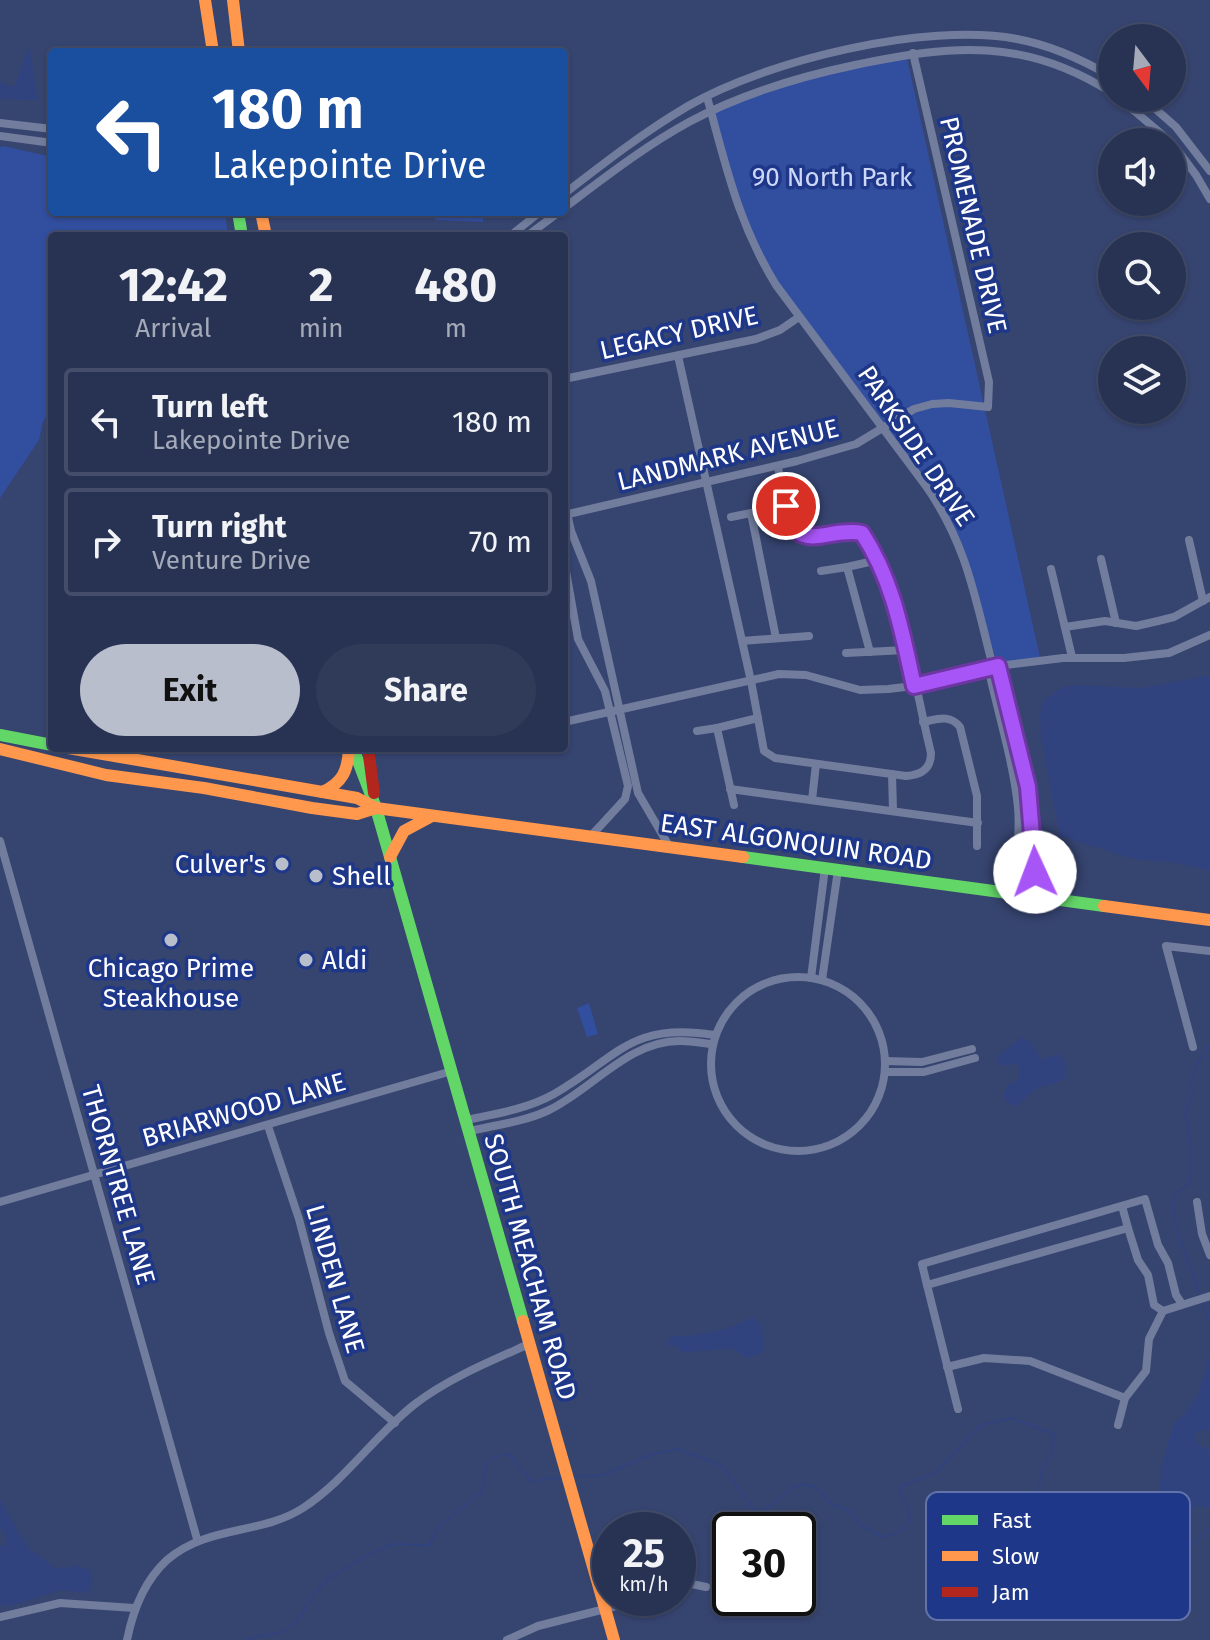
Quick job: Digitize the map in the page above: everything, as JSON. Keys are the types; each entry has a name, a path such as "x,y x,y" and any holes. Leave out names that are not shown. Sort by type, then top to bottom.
{"main road":[{"path":"205,0 212,48"},
{"path":"233,0 239,48"},
{"path":"0,735 48,744"},
{"name":"EAST ALGONQUIN ROAD","path":"0,749 106,775 204,788 312,808 357,814 376,808"},
{"name":"EAST ALGONQUIN ROAD","path":"91,752 357,798 376,808 1210,920"},
{"path":"322,792 338,785 345,777 350,752"},
{"path":"353,752 376,808"},
{"path":"369,752 376,808"},
{"name":"SOUTH MEACHAM ROAD","path":"376,808 592,1566"},
{"path":"390,857 400,836 408,828 434,816"},
{"name":"SOUTH MEACHAM ROAD","path":"607,1616 614,1640"}],"street":[{"path":"568,191 652,128 707,97 802,61 942,34 993,36 1039,44 1098,69"},
{"path":"568,206 651,145 711,111 820,72 913,53 963,48 1031,57 1079,74 1098,85"},
{"name":"PROMENADE DRIVE","path":"913,53 989,382 988,407"},
{"name":"PARKSIDE DRIVE","path":"707,97 744,224 756,252 799,317 941,508 961,547 1028,787 1035,872 1033,880 1020,894"},
{"path":"1135,112 1154,128"},
{"path":"1159,112 1176,127 1210,171"},
{"path":"0,123 48,129"},
{"path":"0,136 48,142"},
{"path":"1186,162 1210,199"},
{"path":"515,232 535,216"},
{"path":"532,232 554,216"},
{"name":"LEGACY DRIVE","path":"568,378 756,339 780,330 799,317"},
{"path":"678,356 764,751 775,758 915,775 929,766 931,753 895,601 878,560 862,533 849,531 808,538 797,533 788,518 778,466"},
{"name":"LANDMARK AVENUE","path":"568,515 778,466 856,444 914,409 932,404 988,407"},
{"path":"731,517 786,506"},
{"path":"751,513 776,638"},
{"path":"568,520 591,581 628,786 625,799 591,836"},
{"path":"1065,627 1090,622 1136,626 1174,617 1207,599 1189,540"},
{"path":"1101,559 1116,623"},
{"path":"821,571 878,560"},
{"path":"847,567 870,652"},
{"path":"1051,569 1072,657"},
{"path":"568,583 578,639 615,712 638,793 669,847"},
{"path":"568,721 779,674 806,675 860,690 914,686 992,664 1072,657 1157,655 1180,649 1210,635"},
{"path":"742,641 809,636"},
{"path":"846,653 906,650"},
{"name":"PARKSIDE DRIVE","path":"992,664 1016,791 1019,830 1016,878 1020,894"},
{"path":"697,731 758,718"},
{"path":"923,722 946,718 960,727 977,796 977,846"},
{"path":"717,728 734,805"},
{"path":"812,800 816,764"},
{"path":"892,774 895,786 893,810"},
{"path":"730,789 978,823"},
{"name":"THORNTREE LANE","path":"0,841 197,1539"},
{"path":"811,978 832,869"},
{"path":"822,980 832,869"},
{"path":"1193,1047 1166,946 1210,951"},
{"path":"779,980 822,980 850,994 862,1005 879,1030 885,1072 879,1096 860,1126 822,1148 790,1152 760,1143 731,1122 719,1102 712,1065 713,1040 730,1009 751,992 779,980"},
{"path":"468,1125 530,1117 549,1110 641,1051 678,1041 713,1040"},
{"path":"885,1061 922,1062 974,1054 924,1072 885,1072"},
{"name":"BRIARWOOD LANE","path":"0,1202 452,1071"},
{"name":"LINDEN LANE","path":"268,1126 299,1219 345,1381 395,1423"},
{"path":"958,1409 922,1264 1145,1199 1176,1295 1184,1303"},
{"path":"1197,1202 1202,1234 1210,1255"},
{"path":"1122,1206 1138,1260 1148,1275 1154,1305 1163,1311"},
{"path":"927,1285 1128,1228"},
{"path":"1118,1425 1125,1398 1146,1371 1149,1339 1163,1311 1210,1296"},
{"path":"127,1640 134,1608 156,1571 168,1559 197,1539 269,1522 301,1510 326,1491 416,1403 529,1344"},
{"path":"947,1367 984,1358 1030,1361 1125,1398"},
{"path":"696,1585 706,1587"},
{"path":"0,1617 60,1603 134,1608"},
{"path":"501,1629 508,1639 538,1626 592,1611"}],"green space":[{"name":"90 North Park","path":"906,54 1041,662 998,666 967,566 951,526 756,252 711,111 777,85"},
{"path":"0,147 48,156 48,216 226,216 228,232 48,232 48,414 39,440 0,498"},
{"path":"435,216 483,216 483,222 435,220"},
{"path":"589,1003 598,1034 587,1037 577,1008"}],"shaded area":[{"path":"29,45 38,101 0,99 0,81 15,86"},
{"path":"1210,675 1210,871 1174,862 1138,860 1060,836 1041,738 1043,701 1070,685 1143,688"},
{"path":"1022,1037 1032,1043 1041,1060 1058,1054 1065,1072 1064,1079 1038,1088 1017,1106 1011,1105 1003,1097 1007,1086 1018,1080 1020,1071 1016,1063 1006,1066 999,1064 998,1056"},
{"path":"753,1317 761,1328 764,1352 746,1358 732,1349 681,1352 677,1346 667,1345 669,1338 718,1331"},
{"path":"1210,1353 1210,1431 1202,1430 1194,1435 1199,1445 1210,1450 1210,1509 1198,1505 1190,1511 1190,1492 1159,1492 1162,1464 1174,1424 1188,1411 1199,1392"},
{"path":"0,1500 27,1547 56,1569 77,1566 90,1570 92,1582 87,1593 61,1590 10,1606 0,1605 0,1547 7,1544 6,1534 0,1529"}],"waterway":[{"path":"1201,1297 1174,1218 1173,1205 1174,1194 1189,1184 1190,1148 1185,1113 1193,1092 1191,1082 1196,1066 1210,1044"},
{"path":"1203,1303 1210,1321"},
{"path":"572,1477 603,1475 653,1454 679,1449 722,1466 755,1511 761,1513 793,1487 805,1484 819,1489 828,1502 849,1511 862,1526 883,1537 897,1533 910,1521 899,1490 904,1485 935,1473 981,1425 1012,1418 1054,1434 1052,1453 1042,1469 1039,1492"},
{"path":"245,1640 287,1629 322,1585 366,1556 396,1544 430,1544 438,1527 482,1492 486,1463 495,1457 509,1454 531,1481 561,1478"},
{"path":"1190,1547 1210,1528"}],"traffic: fast":[{"path":"239,216 241,232"},
{"path":"0,735 48,744"},
{"path":"355,752 376,808 523,1321"},
{"path":"743,857 1104,906"}],"traffic: slow":[{"path":"205,0 212,48"},
{"path":"233,0 239,48"},
{"path":"262,216 265,232"},
{"path":"0,749 106,775 204,788 312,808 357,814 376,808"},
{"path":"91,752 357,798 376,808 743,857"},
{"path":"322,792 343,775 348,752"},
{"path":"390,857 404,831 432,816"},
{"path":"1104,906 1210,920"},
{"path":"523,1321 614,1640"}],"traffic: jam":[{"path":"369,752 374,793"}],"place":[{"name":"Culver's","path":"282,864"},
{"name":"Shell","path":"316,876"},
{"name":"Chicago Prime Steakhouse","path":"171,940"},
{"name":"Aldi","path":"306,960"}],"route":[{"path":"786,506 788,518 797,533 808,538 849,531 862,533 874,551 895,601 914,686 998,666 1028,787 1035,872"}]}
